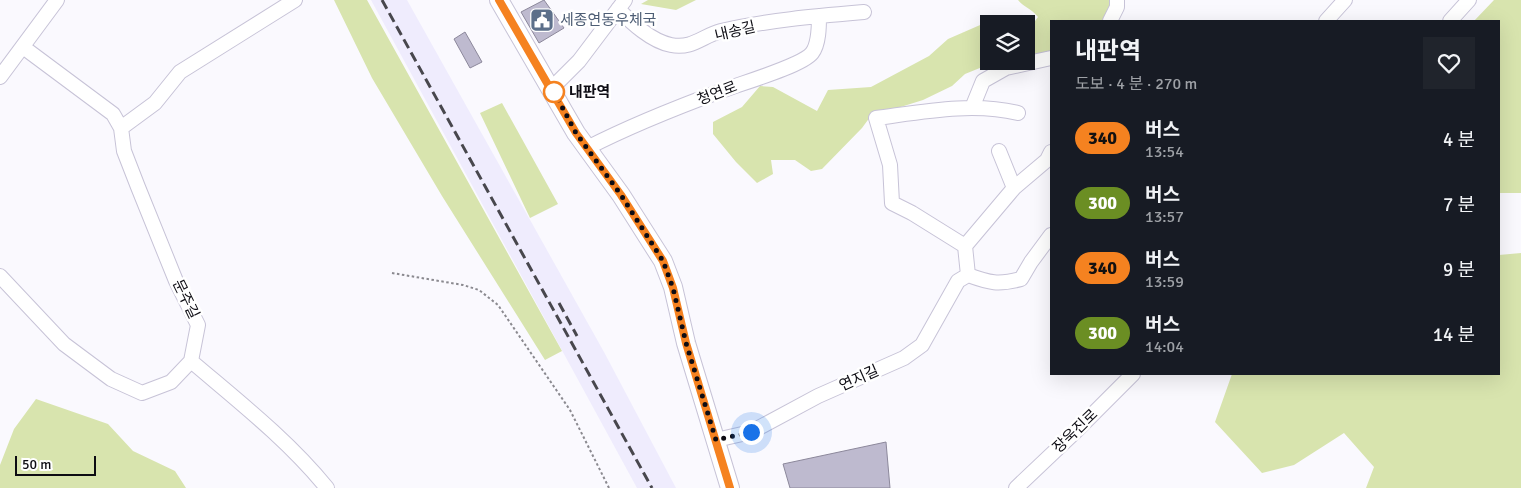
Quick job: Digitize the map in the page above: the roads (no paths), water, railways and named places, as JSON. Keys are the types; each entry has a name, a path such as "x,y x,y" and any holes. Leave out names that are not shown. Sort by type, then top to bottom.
{"main road":[{"path":"499,0 552,88 576,133 621,195 663,261 673,288 686,343 730,488"}],"street":[{"path":"0,77 57,0"},
{"path":"121,128 156,103 180,72 295,0"},
{"path":"1110,20 1117,7 1117,0"},
{"path":"1327,20 1345,0"},
{"path":"1451,20 1469,0"},
{"name":"내송길","path":"552,88 579,61 621,5 642,32 670,45 689,46 719,32 819,16 864,12"},
{"name":"청연로","path":"587,148 621,130 794,64 812,53 819,32 819,16"},
{"name":"문주길","path":"23,46 113,114 121,128 124,151 138,187 176,281 198,325 191,361"},
{"path":"972,108 983,81 1006,68 1050,58"},
{"path":"965,246 912,213 892,203 890,165 876,118 972,108 997,108 1018,113"},
{"path":"999,151 1014,188"},
{"path":"1050,154 1047,160 1014,188 965,246 968,275 1003,284 1021,280 1031,262 1050,236"},
{"name":"연지길","path":"716,440 751,432 818,396 904,358 922,345 958,281 968,275"},
{"path":"0,276 64,344 111,379 142,393 171,382 191,361 290,447 327,488"},
{"name":"장욱진로","path":"1016,488 1133,375"}],"railway":[{"path":"382,0 652,488"},
{"path":"559,303 577,336"}],"place":[{"name":"세종연동우체국","path":"542,20"},
{"name":"내판역","path":"554,92"}]}
